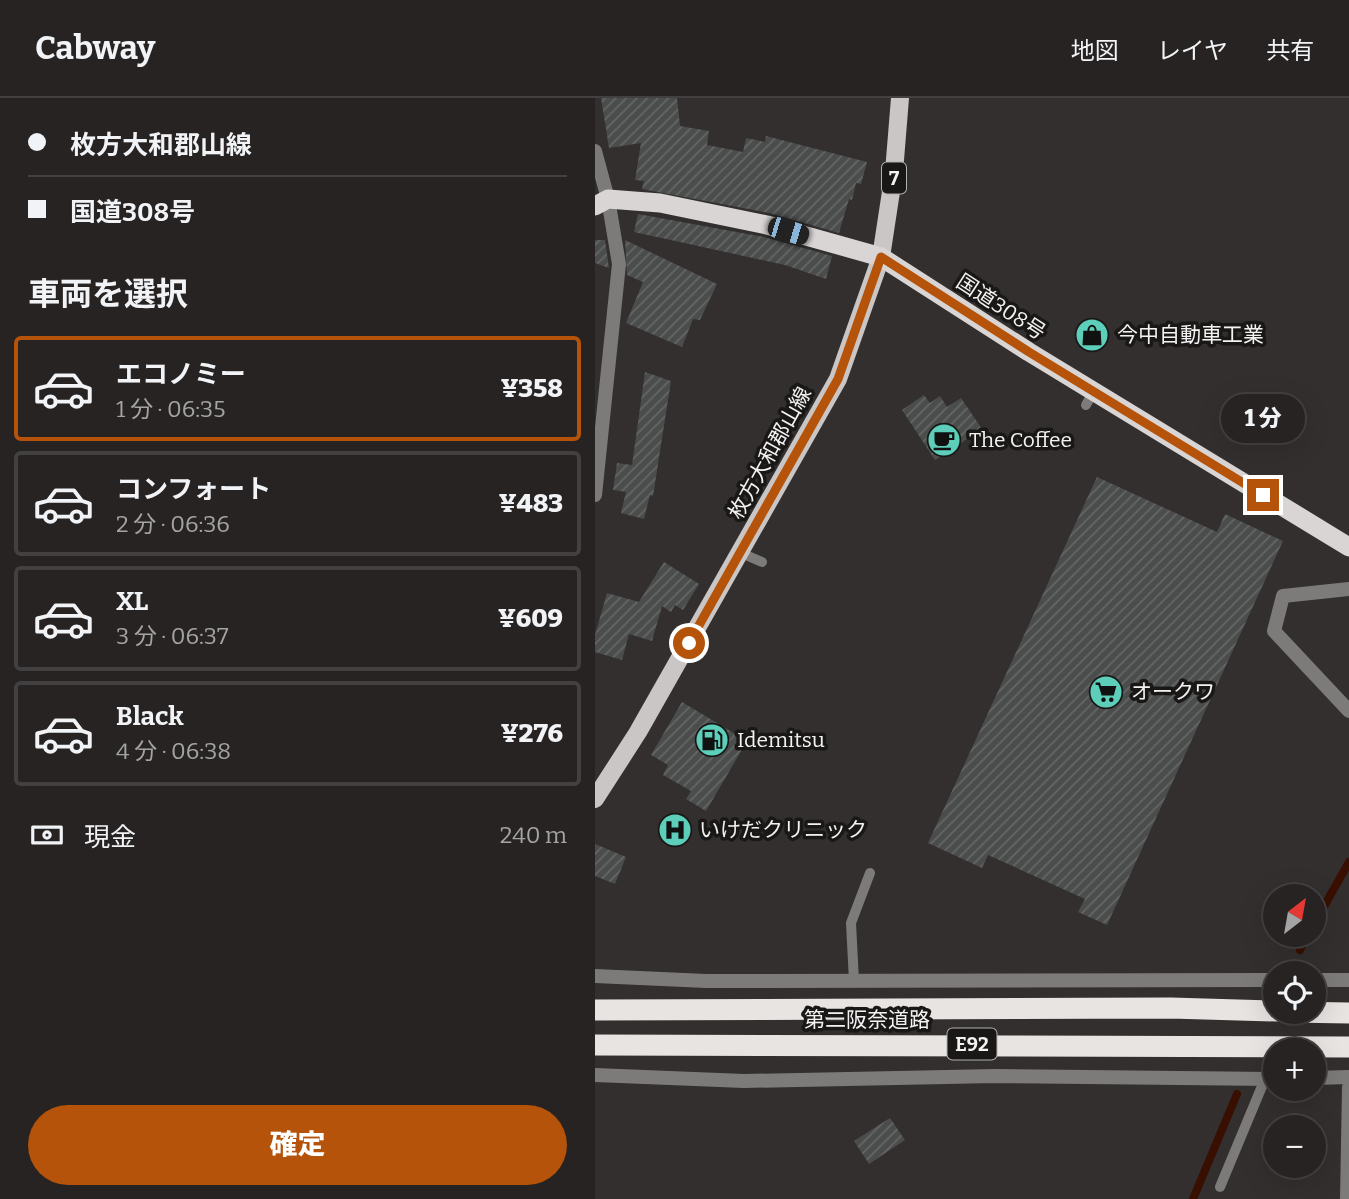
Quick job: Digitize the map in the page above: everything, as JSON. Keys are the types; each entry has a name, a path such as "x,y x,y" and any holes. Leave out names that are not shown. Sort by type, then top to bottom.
{"highway":[{"name":"国道308号","path":"602,202 660,204 767,225 881,257 1090,399 1349,547"},
{"name":"第二阪奈道路","path":"595,1010 1171,1008 1263,1011"},
{"path":"1326,1013 1349,1013"},
{"name":"第二阪奈道路","path":"595,1045 1349,1047"}],"main road":[{"name":"枚方大和郡山線","path":"595,799 638,732 838,379 881,257 894,172 900,98"}],"street":[{"path":"595,151 602,202 619,264 595,495"},
{"path":"1349,589 1283,596 1274,631 1349,711"},
{"path":"595,976 706,981 1263,980"},
{"path":"1326,980 1349,980"},
{"path":"595,1075 744,1081 995,1076 1263,1079"},
{"path":"1326,1078 1349,1077"},
{"path":"1347,1199 1349,1087"}],"lane":[{"path":"741,553 762,562"},
{"path":"854,981 851,923 870,873"},
{"path":"1220,1187 1263,1096"}],"building":[{"path":"601,98 677,98 680,126 709,131 707,145 743,152 746,138 765,142 766,136 867,162 861,184 856,183 839,233 769,213 642,189 644,181 635,180 641,143 609,148"},
{"path":"638,214 764,237 832,256 826,279 785,265 634,232"},
{"path":"595,240 605,240 609,268 595,263"},
{"path":"625,240 717,284 700,320 693,319 682,347 626,323 643,282 627,275"},
{"path":"645,372 671,381 653,496 650,495 644,519 621,513 626,492 613,490 617,463 632,465"},
{"path":"924,395 930,403 940,396 947,407 961,398 982,429 935,460 902,410"},
{"name":"オークワ","path":"1097,477 1217,532 1225,514 1283,541 1107,925 1078,912 1085,899 988,855 982,868 928,843"},
{"path":"664,562 699,584 683,610 675,605 671,612 662,606 652,641 629,634 622,660 595,652 595,635 607,593 639,602"},
{"path":"682,702 747,741 706,811 686,799 691,791 663,775 668,765 651,755"},
{"path":"595,844 626,857 615,884 595,876"},
{"path":"890,1118 905,1140 869,1164 854,1141"}],"waterway":[{"path":"1327,901 1349,862"},
{"path":"1193,1199 1237,1094"}],"place":[{"name":"今中自動車工業","path":"1092,335"},
{"name":"The Coffee","path":"944,440"},
{"name":"オークワ","path":"1106,692"},
{"name":"Idemitsu","path":"712,740"},
{"name":"いけだクリニック","path":"675,830"}],"route":[{"path":"689,643 838,379 881,257 1029,352 1263,495"}]}
